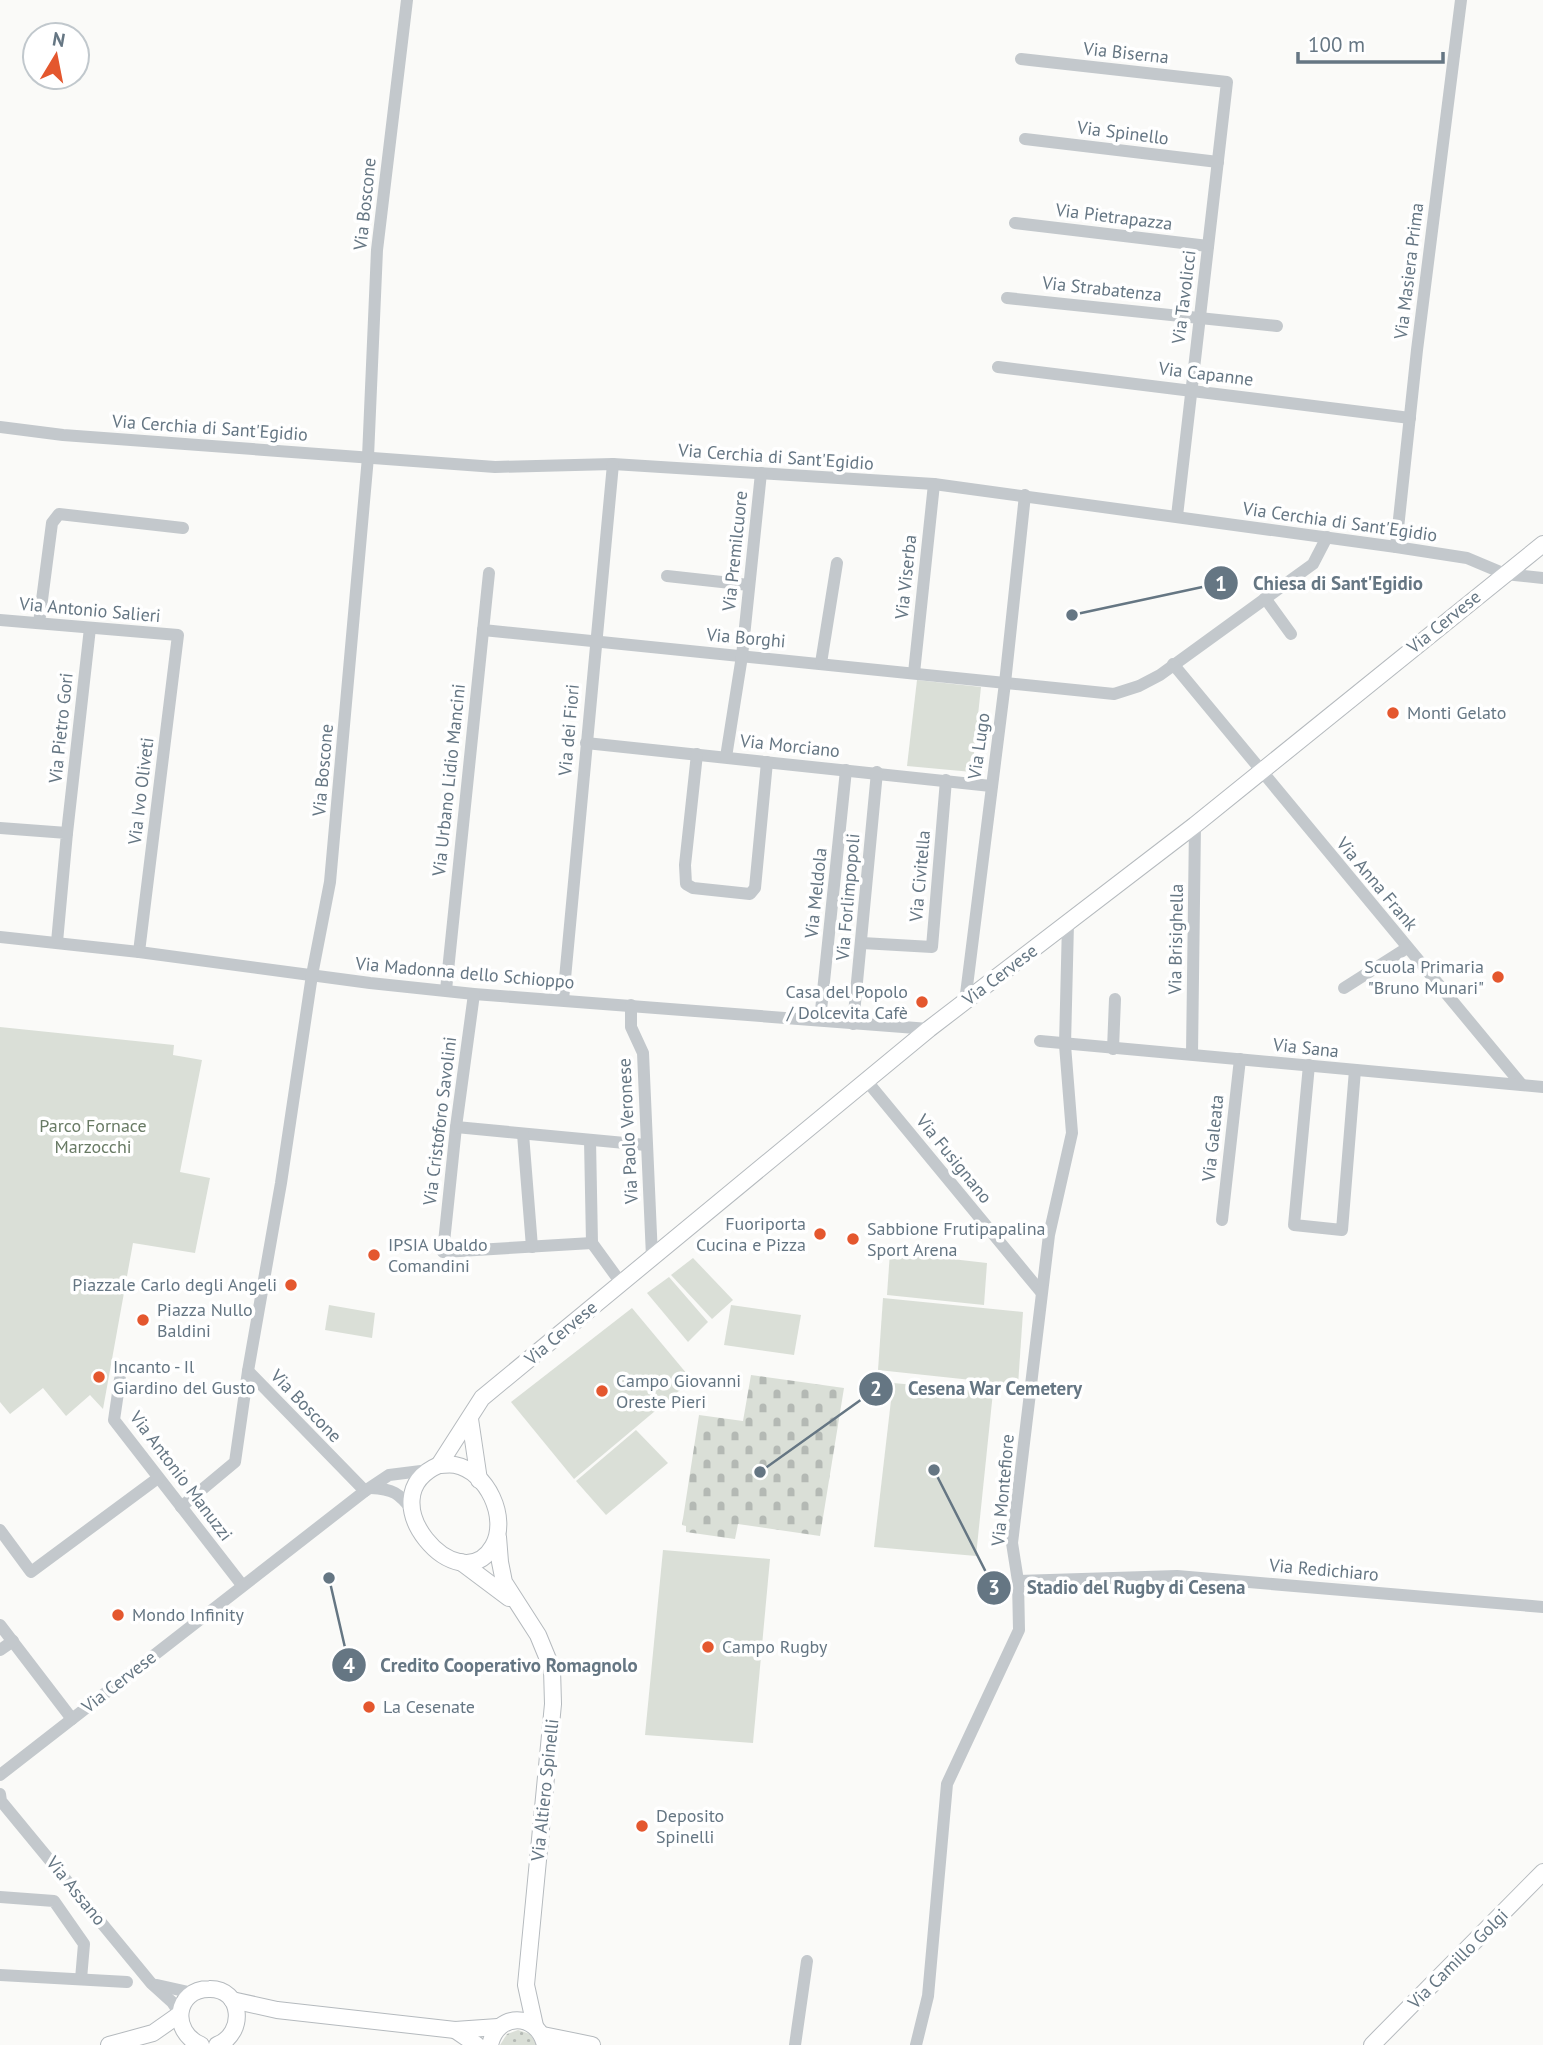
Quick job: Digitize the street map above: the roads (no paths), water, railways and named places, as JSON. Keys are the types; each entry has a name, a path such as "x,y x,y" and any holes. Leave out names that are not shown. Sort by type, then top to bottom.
{"main road":[{"name":"Via Cervese","path":"434,1467 470,1419 482,1398 929,1028 1195,825 1543,544"},
{"path":"470,1419 479,1480"},
{"path":"456,1465 479,1480 497,1508 498,1538 491,1550 479,1560 461,1562 449,1559 432,1549 419,1531 412,1510 416,1485 434,1467 456,1465"},
{"name":"Via Altiero Spinelli","path":"498,1538 504,1582 538,1635 552,1669 553,1704 526,1985 541,2036"},
{"name":"Via Altiero Spinelli","path":"461,1562 516,1604"},
{"name":"Via Camillo Golgi","path":"1372,2045 1543,1872"},
{"name":"Via Altiero Spinelli","path":"489,2045 493,2034 502,2025 526,1985"},
{"path":"195,2042 180,2023 180,2014 187,1998 193,1993 214,1989 227,1994 232,2000 238,2017 235,2035"},
{"path":"232,2000 268,2009 455,2030 521,2020 541,2036 587,2045"},
{"path":"217,2045 235,2035 268,2009"},
{"path":"109,2045 158,2030 180,2014"},
{"path":"158,2030 195,2042"},
{"path":"455,2030 477,2045"}],"street":[{"name":"Via Boscone","path":"368,1490 248,1371 281,1183 312,975 330,882 368,457 377,250 407,0"},
{"name":"Via Masiera Prima","path":"1396,547 1461,0"},
{"name":"Via Biserna","path":"1021,59 1227,82"},
{"name":"Via Tavolicci","path":"1177,516 1227,82"},
{"name":"Via Spinello","path":"1025,139 1217,162"},
{"name":"Via Pietrapazza","path":"1015,223 1208,246"},
{"name":"Via Strabatenza","path":"1007,298 1277,326"},
{"name":"Via Capanne","path":"998,367 1410,418"},
{"name":"Via Cerchia di Sant'Egidio","path":"0,427 63,435 495,467 613,464 934,484 1396,547 1467,558 1505,574 1543,578"},
{"name":"Via dei Fiori","path":"563,1000 613,464"},
{"name":"Via Premilcuore","path":"726,757 742,656 761,473"},
{"name":"Via Viserba","path":"914,673 934,484"},
{"name":"Via Lugo","path":"965,1002 1005,682 1025,495"},
{"path":"39,623 51,523 59,514 183,528"},
{"name":"Via Borghi","path":"483,630 1114,694 1139,686 1173,664 1313,564 1327,537"},
{"path":"821,663 837,563"},
{"name":"Via Urbano Lidio Mancini","path":"446,990 489,573"},
{"path":"667,576 749,585"},
{"path":"1265,598 1291,634"},
{"name":"Via Antonio Salieri","path":"0,620 177,635"},
{"name":"Via Pietro Gori","path":"57,942 90,628"},
{"name":"Via Ivo Oliveti","path":"139,952 177,635"},
{"name":"Via Anna Frank","path":"1173,664 1522,1085"},
{"name":"Via Morciano","path":"586,743 991,786"},
{"path":"697,754 685,865 686,884 693,888 741,894 750,894 755,888 767,761"},
{"name":"Via Meldola","path":"820,1020 846,770"},
{"name":"Via Forlimpopoli","path":"853,1024 877,772"},
{"name":"Via Civitella","path":"862,943 932,947 946,780"},
{"name":"Via Brisighella","path":"1192,1054 1195,825"},
{"path":"0,828 67,833"},
{"name":"Via Montefiore","path":"916,2045 929,1996 947,1784 1019,1630 1018,1581 1012,1543 1049,1235 1072,1133 1065,1045 1068,923"},
{"name":"Via Madonna dello Schioppo","path":"0,937 474,994 929,1028"},
{"path":"1344,988 1407,948"},
{"name":"Via Cristoforo Savolini","path":"474,994 443,1252 532,1247"},
{"path":"1113,1049 1115,999"},
{"name":"Via Paolo Veronese","path":"631,1005 631,1027 643,1053 652,1257"},
{"name":"Via Sana","path":"1040,1041 1543,1087"},
{"name":"Via Galeata","path":"1222,1220 1240,1059"},
{"path":"1309,1065 1294,1225 1342,1230 1355,1070"},
{"name":"Via Fusignano","path":"866,1080 1041,1292"},
{"path":"456,1127 646,1145"},
{"path":"523,1134 532,1247 592,1243"},
{"path":"590,1140 592,1243 621,1283"},
{"path":"181,1507 235,1462 248,1371"},
{"name":"Via Antonio Manuzzi","path":"120,1379 114,1420 242,1586"},
{"name":"Via Cervese","path":"1,1776 242,1586 389,1475 434,1467"},
{"path":"0,1530 30,1572 158,1478"},
{"path":"368,1490 387,1489 401,1495 412,1510"},
{"name":"Via Redichiaro","path":"1018,1581 1177,1576 1543,1607"},
{"path":"0,1625 72,1719"},
{"path":"0,1650 13,1641"},
{"name":"Via Assano","path":"0,1798 150,1983 165,1994 180,2014"},
{"path":"0,1897 54,1901 84,1944 81,1979"},
{"path":"795,2045 807,1961"},
{"path":"0,1975 127,1982"},
{"path":"150,1983 166,1989 193,1993"},
{"path":"158,2030 168,2011 165,1994"}],"place":[{"name":"Chiesa di Sant'Egidio","path":"1072,615"},
{"name":"Monti Gelato","path":"1393,713"},
{"name":"Scuola Primaria \"Bruno Munari\"","path":"1498,977"},
{"name":"Casa del Popolo / Dolcevita Cafè","path":"922,1002"},
{"name":"Fuoriporta Cucina e Pizza","path":"820,1234"},
{"name":"Sabbione Frutipapalina Sport Arena","path":"853,1239"},
{"name":"IPSIA Ubaldo Comandini","path":"374,1255"},
{"name":"Piazzale Carlo degli Angeli","path":"291,1285"},
{"name":"Piazza Nullo Baldini","path":"143,1320"},
{"name":"Incanto - Il Giardino del Gusto","path":"99,1377"},
{"name":"Campo Giovanni Oreste Pieri","path":"602,1391"},
{"name":"Stadio del Rugby di Cesena","path":"934,1470"},
{"name":"Cesena War Cemetery","path":"760,1472"},
{"name":"Credito Cooperativo Romagnolo","path":"329,1578"},
{"name":"Mondo Infinity","path":"118,1615"},
{"name":"Campo Rugby","path":"708,1647"},
{"name":"La Cesenate","path":"369,1707"},
{"name":"Deposito Spinelli","path":"642,1826"}],"park label":[{"name":"Parco Fornace Marzocchi","path":"93,1136"}]}
